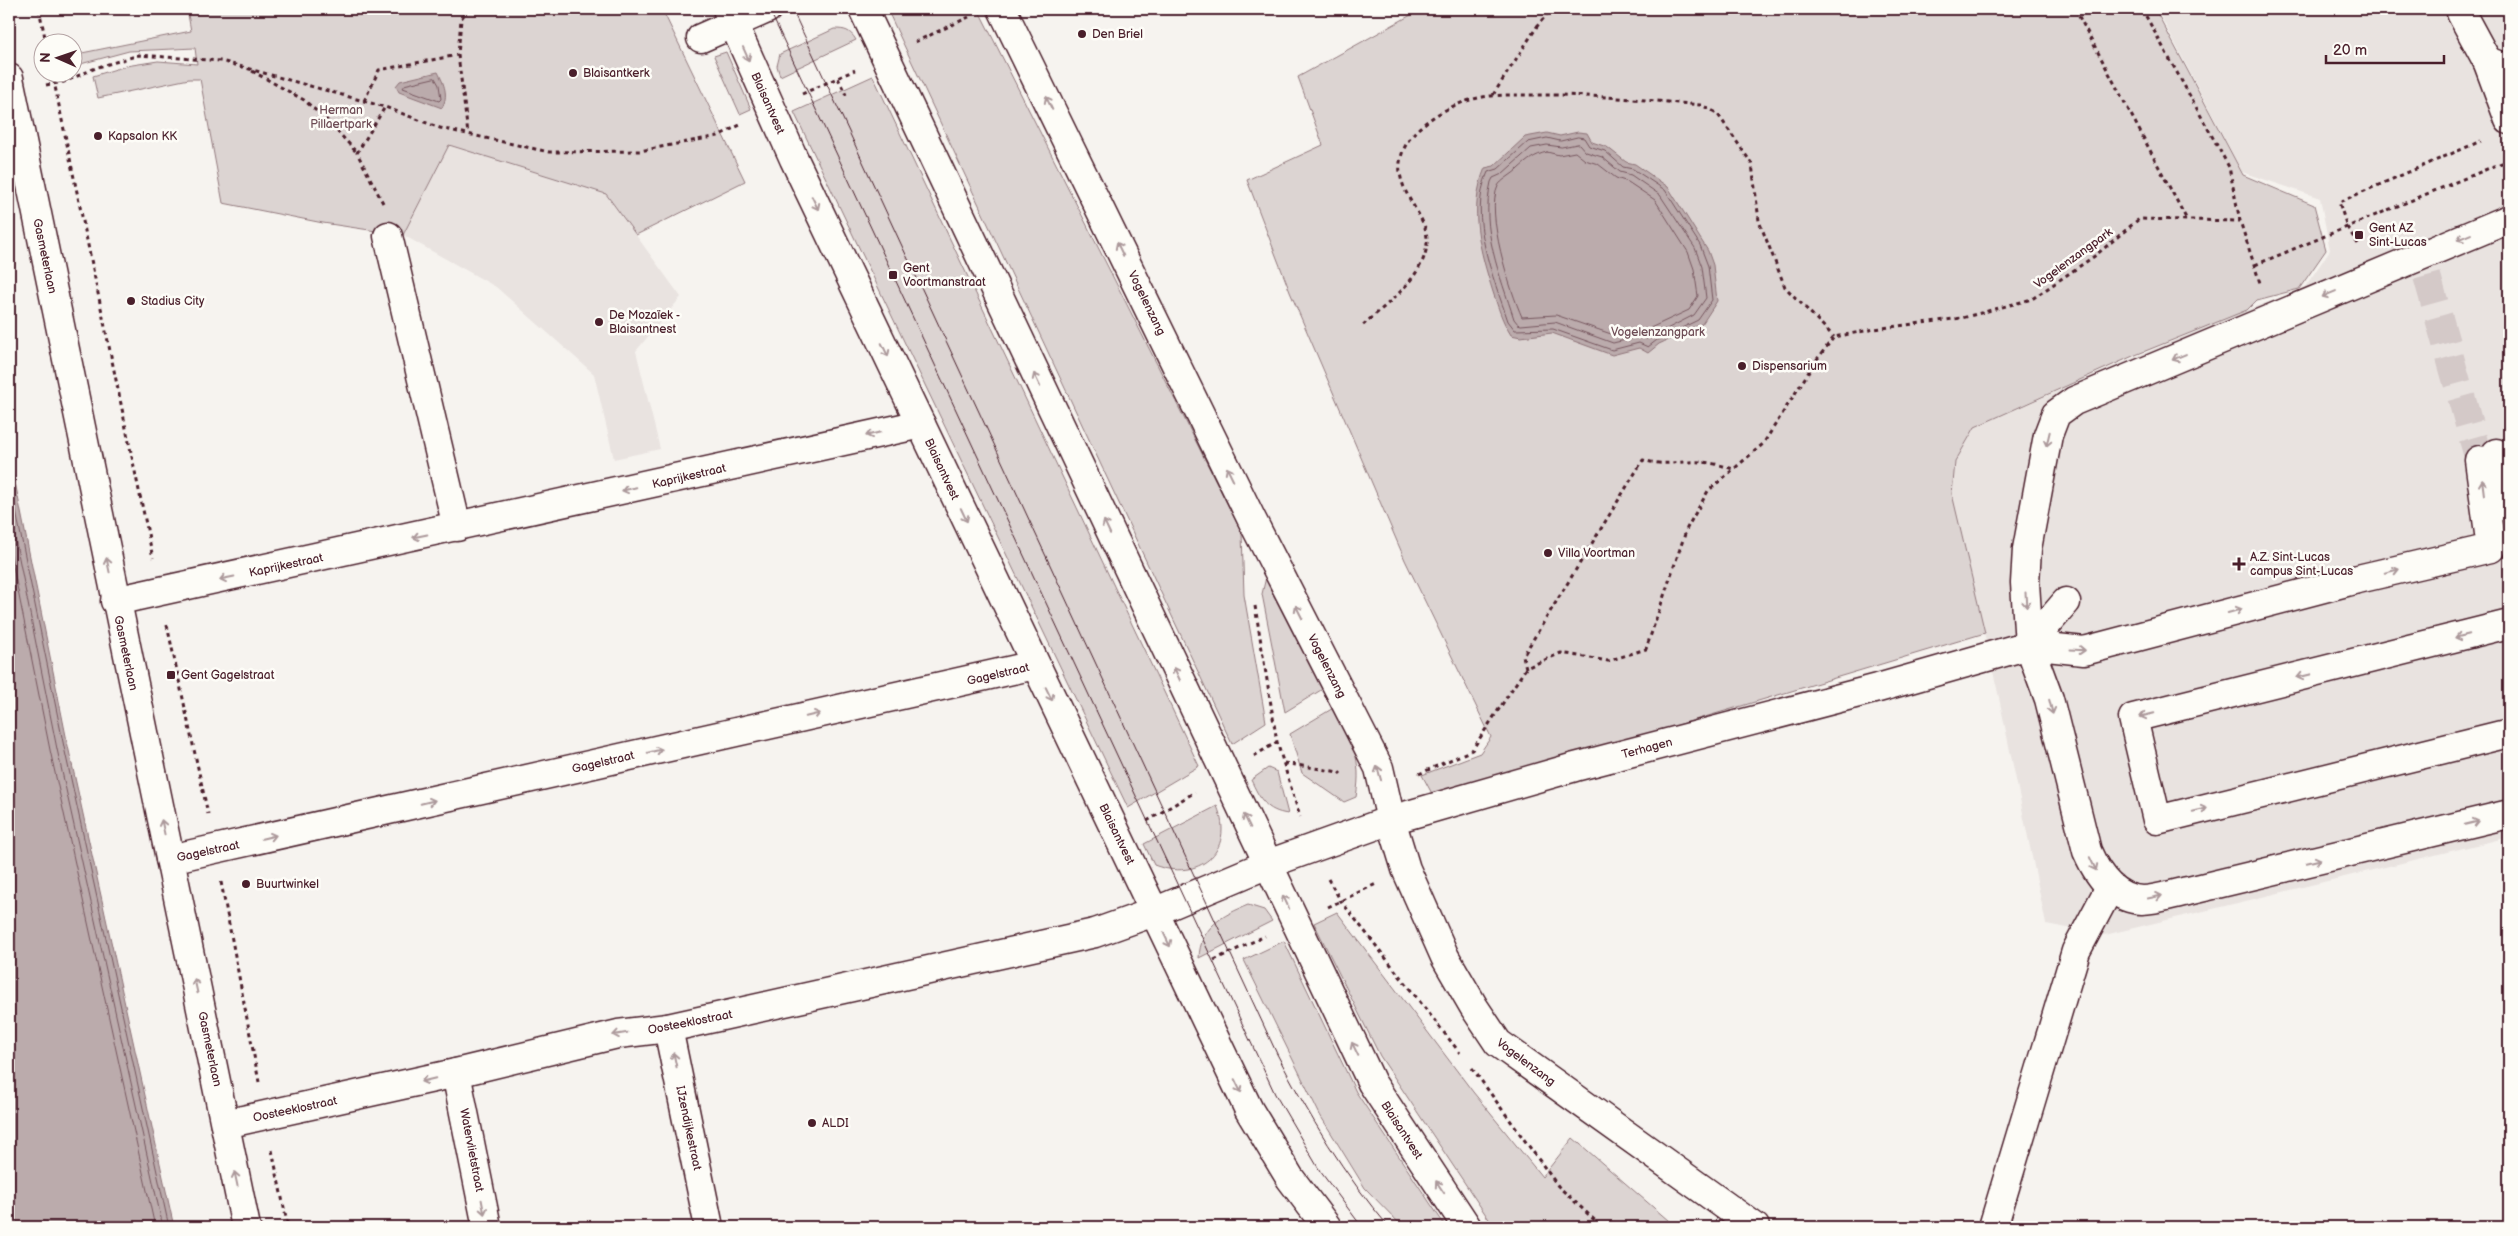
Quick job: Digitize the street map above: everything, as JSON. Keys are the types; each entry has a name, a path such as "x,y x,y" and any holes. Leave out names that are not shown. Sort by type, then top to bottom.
{"street":[{"path":"701,38 730,16 767,9"},
{"name":"Blaisantvest","path":"862,9 1224,775 1372,1083 1467,1227"},
{"name":"Vogelenzang","path":"1002,9 1251,518 1379,768 1391,820 1406,869 1445,957 1474,1008 1498,1043 1755,1227"},
{"path":"2461,9 2461,13 2498,64 2509,120"},
{"name":"Blaisantvest","path":"730,16 771,109 1249,1110 1290,1178 1327,1227"},
{"name":"Gasmeterlaan","path":"10,86 246,1227"},
{"path":"2509,219 2425,265 2272,318 2074,401 2056,414 2048,435 2027,549 2025,583 2029,645 2050,699 2086,851 2097,873 2110,887 2124,896 2142,900 2509,814"},
{"path":"388,236 457,528"},
{"name":"Kaprijkestraat","path":"115,601 457,528 921,424"},
{"path":"2029,645 2084,651 2358,579 2500,546 2488,456 2509,508"},
{"path":"2029,645 2066,602"},
{"path":"2509,624 2133,718 2158,820 2509,733"},
{"name":"Terhagen","path":"1268,864 1391,820 1575,767 1878,688 2029,645"},
{"name":"Gagelstraat","path":"170,859 1035,665"},
{"path":"1154,912 1268,864"},
{"path":"1993,1227 2076,951 2110,887"},
{"name":"Oosteeklostraat","path":"225,1124 456,1073 618,1034 668,1028 1095,933 1154,912"},
{"name":"IJzendijkestraat","path":"668,1028 709,1227"},
{"name":"Watervlietstraat","path":"456,1073 487,1227"}],"path":[{"path":"39,9 44,32"},
{"path":"468,9 461,19 458,55 468,134"},
{"path":"1493,96 1538,25 1551,9"},
{"path":"2076,9 2187,220"},
{"path":"2142,9 2229,168 2240,221 2272,318"},
{"path":"10,86 64,82 98,67 139,55 221,61 385,107 440,128 549,152 640,151 718,136 771,109"},
{"path":"364,101 378,70 458,55"},
{"path":"247,68 304,100 331,124 357,153 387,210 388,236"},
{"path":"838,77 846,95"},
{"path":"54,84 215,849 265,1116 288,1227"},
{"path":"1363,325 1398,294 1415,274 1423,259 1426,242 1424,226 1405,191 1400,173 1401,158 1410,138 1423,124 1444,111 1471,100 1493,96 1609,97 1701,105 1717,112 1752,164 1759,221 1785,287 1834,338 1815,362 1763,444 1708,491 1687,528 1646,649 1608,661 1561,653 1526,668 1472,750 1411,778 1424,812"},
{"path":"357,153 385,107"},
{"path":"2359,246 2346,227 2339,202 2485,140"},
{"path":"2254,265 2509,160"},
{"name":"Vogelenzangpark","path":"1834,338 1875,329 1962,318 2032,299 2096,255 2139,219 2240,221"},
{"path":"1526,668 1523,656 1643,460 1661,465 1712,462 1733,469"},
{"path":"1284,763 1339,772 1345,778"},
{"path":"1509,1119 1558,1186 1602,1227"},
{"path":"1013,1222 1018,1227"}],"shaded area":[{"name":"A.Z. Sint-Lucas campus Sint-Lucas","path":"2157,9 2509,9 2509,837 2105,935 2046,924 1998,693 1952,494 1955,462 1975,427 2235,314 2303,290 2330,250 2320,198 2242,172"},
{"name":"De Mozaïek - Blaisantnest","path":"448,145 606,194 681,297 636,351 660,449 614,459 594,374 496,287 403,235"}],"green space":[{"name":"Herman Pillaertpark","path":"187,9 662,9 745,181 636,235 606,194 449,145 403,235 323,223 223,203 200,79 189,79 98,98 93,76 126,66 158,61 197,64 195,48 129,51 82,64 82,53 191,31"},
{"path":"887,9 978,9 1242,533 1244,595 1266,722 1232,744"},
{"name":"Vogelenzangpark","path":"1422,9 2155,9 2243,175 2314,205 2326,250 2299,289 2257,300 2247,310 2133,356 1975,427 1955,462 1952,494 1985,633 1498,779 1436,801 1422,775 1480,753 1491,737 1405,560 1290,292 1247,180 1323,145 1298,77"},
{"path":"834,29 847,31 856,40 780,76 777,66 780,54"},
{"path":"726,52 751,109 740,114 714,56"},
{"path":"873,76 1199,766 1128,808 794,112"},
{"path":"1267,573 1326,687 1285,712 1262,594"},
{"path":"1335,707 1351,740 1357,760 1358,783 1356,797 1344,802 1302,773 1290,734"},
{"path":"1268,768 1277,772 1288,814 1269,807 1257,793 1251,780"},
{"path":"1217,806 1222,822 1221,837 1217,849 1209,859 1198,866 1185,869 1170,869 1154,865 1144,844"},
{"path":"1248,905 1264,910 1272,921 1199,958 1200,947 1208,930 1230,913"},
{"path":"1337,912 1473,1092 1542,1177 1573,1138 1676,1227 1494,1227 1380,1056 1314,923"},
{"path":"1284,941 1356,1092 1446,1227 1403,1227 1365,1188 1320,1115 1244,960"}],"water":[{"path":"438,72 444,85 445,94 442,108 399,92 396,86 400,81"},
{"path":"1578,132 1587,133 1592,142 1607,147 1626,162 1635,164 1668,187 1708,251 1713,265 1717,301 1702,324 1659,344 1648,353 1639,348 1612,355 1552,333 1521,337 1511,335 1493,292 1480,246 1478,230 1477,199 1485,168 1494,166 1525,137 1547,133 1560,136"},
{"path":"9,452 68,746 174,1227 9,1227"}],"tunnel":[{"path":"2427,276 2479,460"}],"tram line":[{"path":"769,9 1275,1094 1320,1171 1362,1227"},
{"path":"792,9 1277,1054 1342,1166 1389,1227"}],"place":[{"name":"Den Briel","path":"1082,34"},
{"name":"Blaisantkerk","path":"573,73"},
{"name":"Kapsalon KK","path":"98,136"},
{"name":"Gent AZ Sint-Lucas","path":"2359,235"},
{"name":"Gent Voortmanstraat","path":"893,275"},
{"name":"Stadius City","path":"131,301"},
{"name":"De Mozaïek - Blaisantnest","path":"599,322"},
{"name":"Dispensarium","path":"1742,366"},
{"name":"Villa Voortman","path":"1548,553"},
{"name":"A.Z. Sint-Lucas campus Sint-Lucas","path":"2239,564"},
{"name":"Gent Gagelstraat","path":"171,675"},
{"name":"Buurtwinkel","path":"246,884"},
{"name":"ALDI","path":"812,1123"}]}
